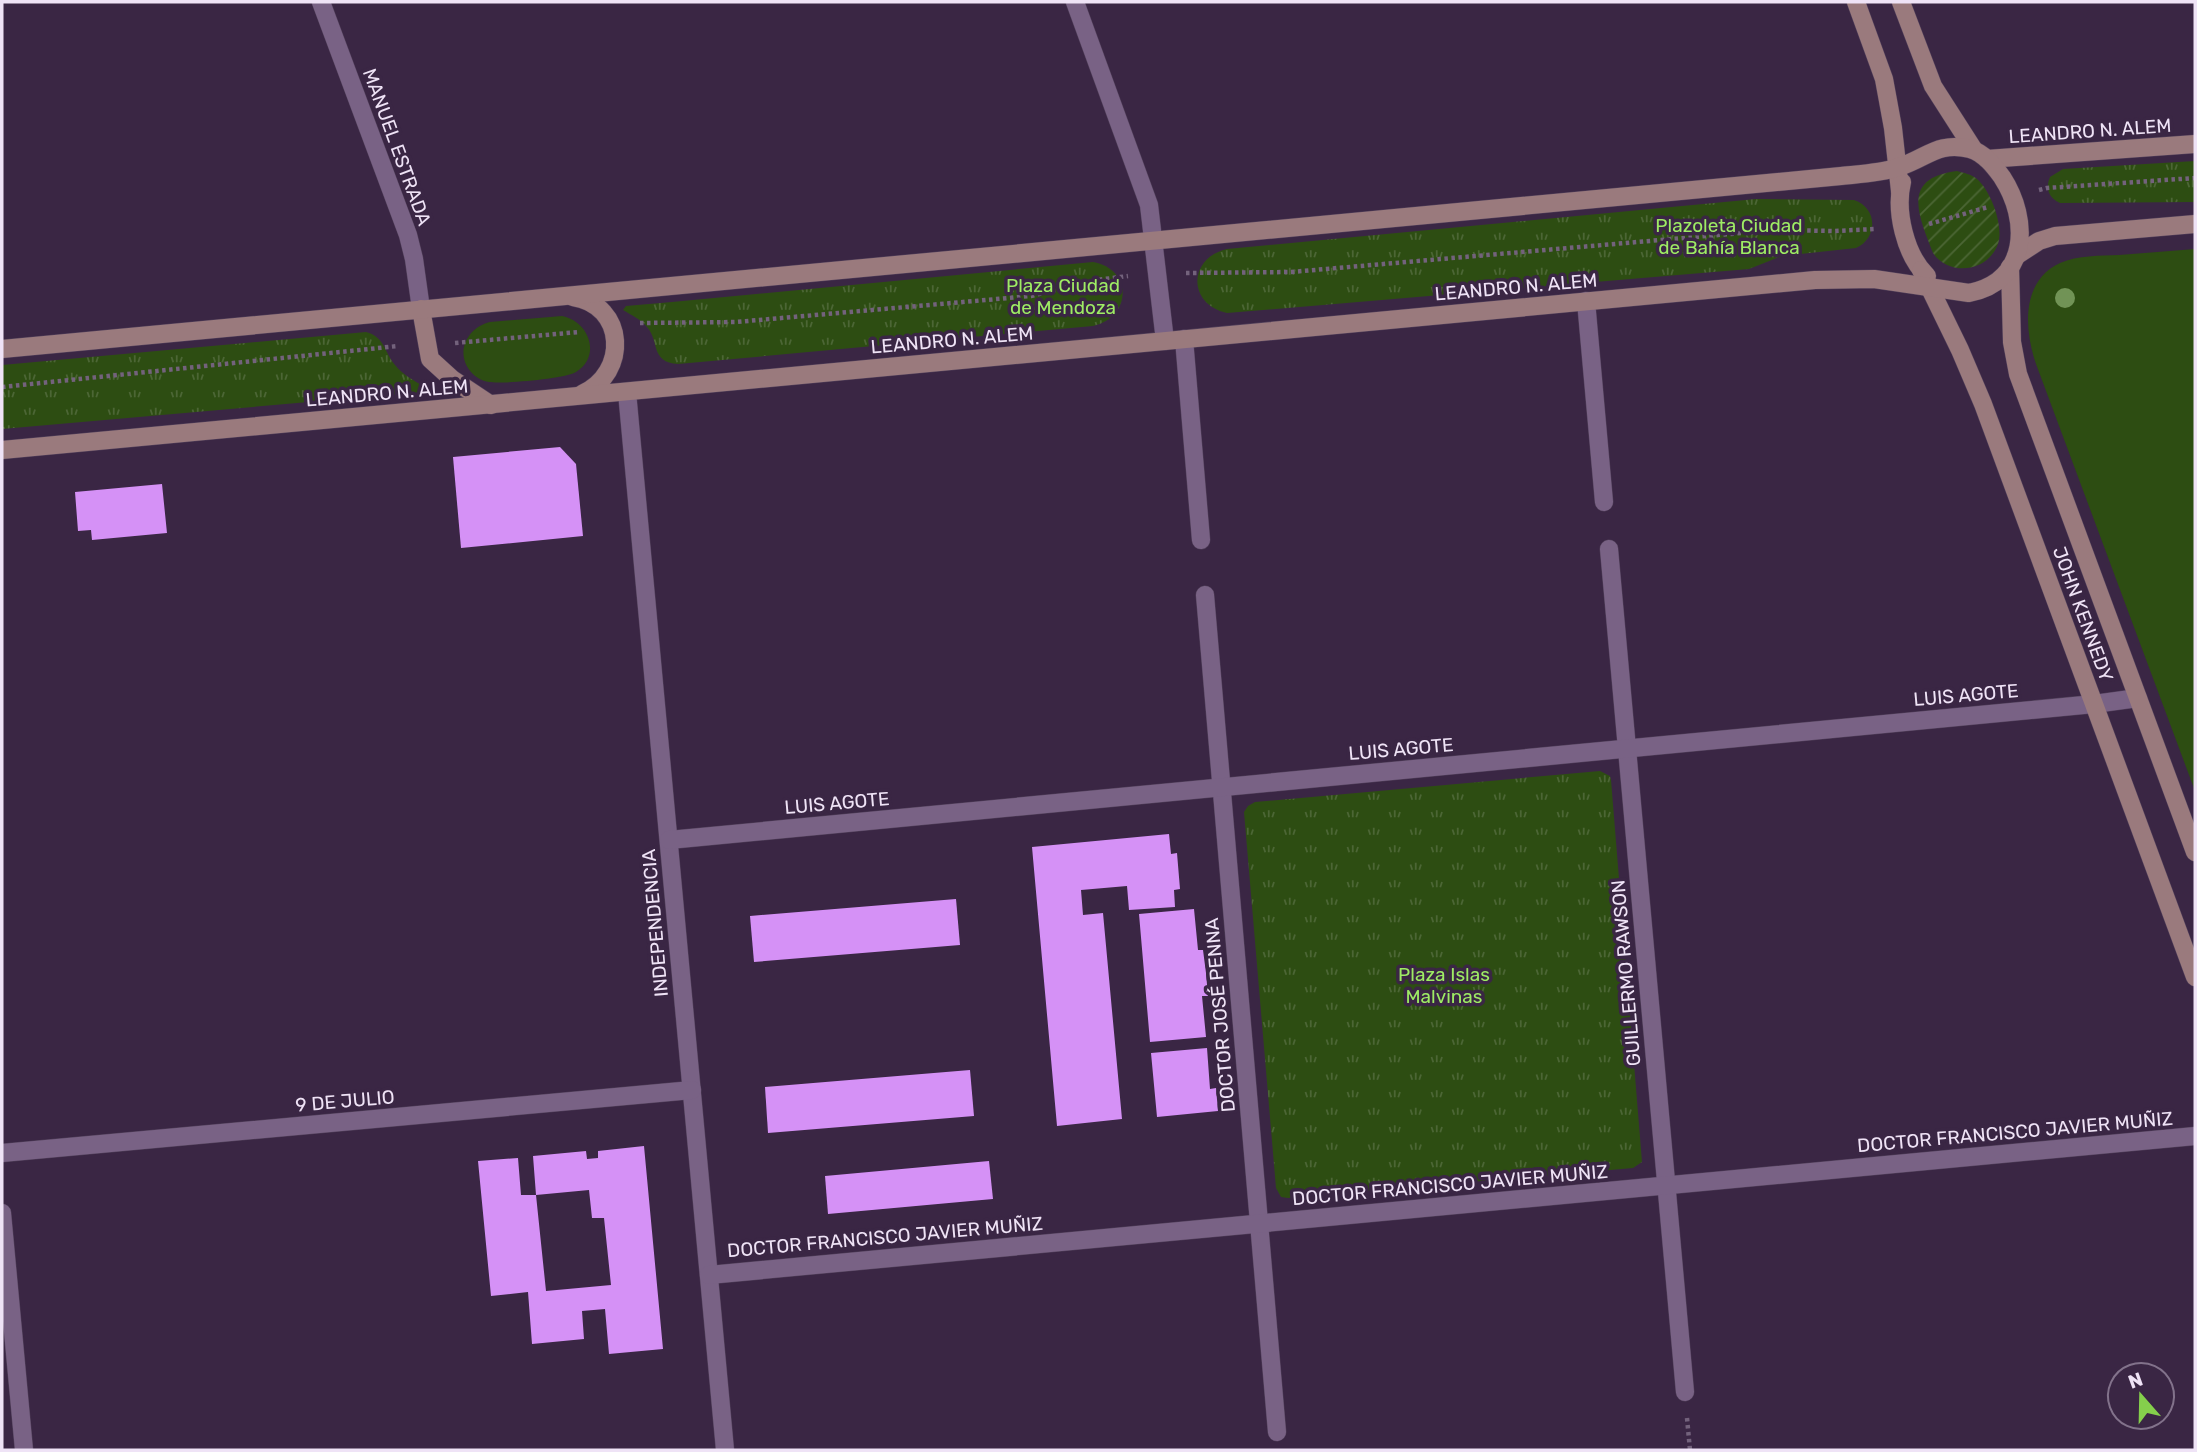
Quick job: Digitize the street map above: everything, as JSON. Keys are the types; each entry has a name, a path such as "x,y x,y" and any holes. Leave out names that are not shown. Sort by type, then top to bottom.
{"main road":[{"path":"1856,2 1884,79 1906,164"},
{"path":"1901,2 1933,86 1980,155"},
{"name":"LEANDRO N. ALEM","path":"2,349 1841,176 1906,164 1924,154 1948,146 1980,155 2195,144"},
{"name":"LEANDRO N. ALEM","path":"1980,155 2003,179 2017,209 2021,234 2013,262"},
{"name":"JOHN KENNEDY","path":"1906,164 1900,191 1906,240 1921,270 1938,289 2195,977"},
{"name":"LEANDRO N. ALEM","path":"2,450 1834,279 1874,279 1969,293 1993,284 2013,262 2039,241 2055,236 2195,224"},
{"name":"JOHN KENNEDY","path":"2013,262 2012,342 2018,374 2195,852"},
{"path":"561,296 577,297 598,308 612,327 615,343 612,366 603,380 584,393 569,397"},
{"path":"421,309 430,359 452,379 491,405"}],"street":[{"name":"MANUEL ESTRADA","path":"321,2 408,236 421,309"},
{"path":"1075,2 1149,205 1165,341"},
{"path":"1587,301 1604,502"},
{"path":"1184,340 1201,540"},
{"name":"INDEPENDENCIA","path":"627,392 725,1450"},
{"name":"GUILLERMO RAWSON","path":"1609,549 1685,1392"},
{"name":"DOCTOR JOSÉ PENNA","path":"1205,595 1276,1432"},
{"name":"LUIS AGOTE","path":"669,840 2138,698"},
{"name":"9 DE JULIO","path":"2,1153 692,1090"},
{"name":"DOCTOR FRANCISCO JAVIER MUÑIZ","path":"709,1275 2195,1136"},
{"path":"2,1213 24,1450"}],"path":[{"path":"2047,188 2195,178"},
{"path":"1923,225 1993,205"},
{"path":"1199,273 1291,272 1776,230 1835,232 1873,229"},
{"path":"644,323 736,322 1031,296 1118,277"},
{"path":"465,342 586,331"},
{"path":"2,387 386,347"}],"green space":[{"path":"2195,161 2195,202 2060,203 2053,199 2048,189 2050,177 2063,169"},
{"path":"1957,171 1972,176 1982,184 1998,219 1998,244 1993,253 1986,261 1968,268 1949,266 1940,261 1933,253 1919,213 1918,201 1927,182 1939,175"},
{"name":"Plazoleta Ciudad de Bahía Blanca","path":"1756,199 1854,200 1868,209 1871,231 1856,248 1782,256 1749,269 1227,313 1214,308 1205,300 1197,281 1205,262 1214,254 1227,249"},
{"path":"2195,249 2195,791 2036,364 2028,321 2032,294 2038,281 2060,263 2089,256"},
{"name":"Plaza Ciudad de Mendoza","path":"1093,262 1106,266 1115,274 1123,293 1121,304 1115,313 1106,321 1093,326 678,364 663,359 647,327 623,310 626,306"},
{"path":"562,316 579,325 589,340 589,357 576,372 533,380 489,382 475,376 466,364 466,341 475,329 482,325"},
{"path":"366,332 381,341 395,365 423,386 423,392 2,429 2,365"},
{"name":"Plaza Islas Malvinas","path":"1600,771 1610,776 1611,780 1642,1162 1633,1168 1281,1197 1276,1188 1244,812 1248,806 1255,802"}],"building":[{"path":"560,447 576,464 583,536 461,548 453,457"},
{"path":"162,484 167,533 92,540 91,530 78,531 75,492"},
{"path":"1169,834 1171,854 1177,853 1180,889 1174,890 1175,907 1129,910 1127,886 1081,890 1083,915 1103,913 1122,1119 1057,1126 1032,847"},
{"path":"956,899 960,945 754,962 750,916"},
{"path":"1194,909 1198,950 1203,950 1206,973 1208,996 1202,996 1206,1037 1150,1042 1139,914"},
{"path":"1207,1048 1210,1089 1216,1088 1218,1111 1157,1117 1151,1053"},
{"path":"970,1070 974,1116 768,1133 765,1087"},
{"path":"644,1146 663,1349 609,1354 605,1309 582,1311 584,1339 532,1344 528,1292 491,1296 478,1161 518,1158 521,1195 536,1195 533,1156 586,1151 587,1159 598,1158 598,1151","holes":["589,1190 592,1218 604,1218 611,1285 546,1291 536,1195"]},
{"path":"989,1161 993,1199 828,1214 825,1176"}]}
